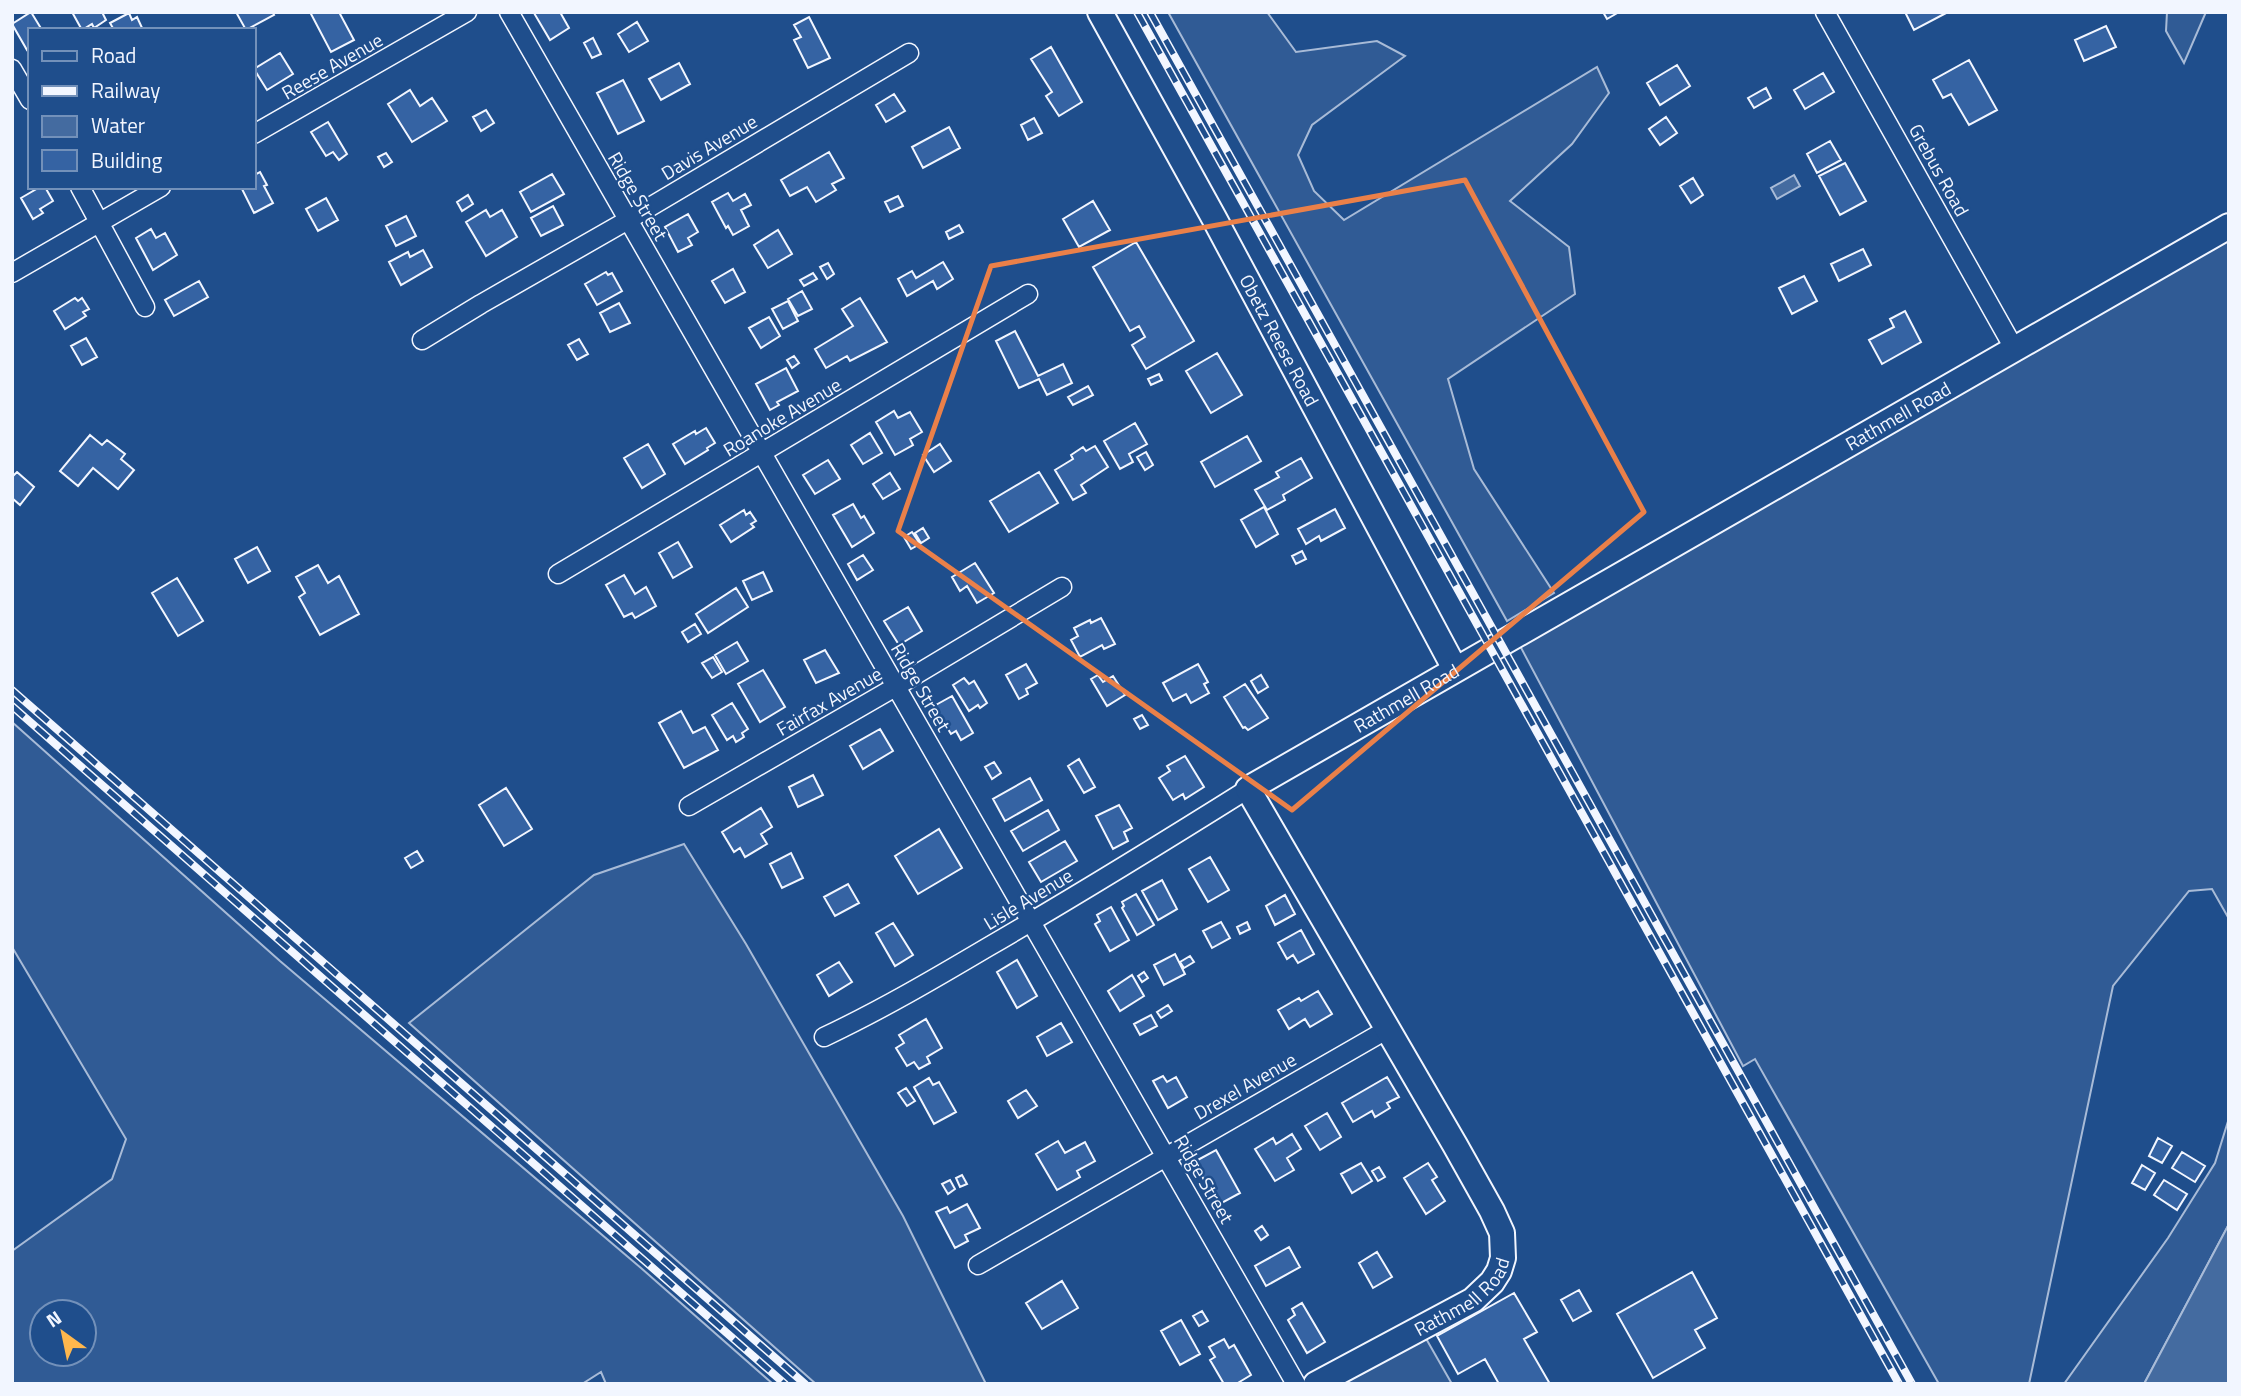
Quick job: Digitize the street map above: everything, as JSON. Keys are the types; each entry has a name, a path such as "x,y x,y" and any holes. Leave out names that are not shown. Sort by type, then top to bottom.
{"street":[{"name":"Reese Avenue","path":"256,133 467,12"},
{"name":"Ridge Street","path":"509,12 1296,1384"},
{"name":"Obetz Reese Road","path":"1100,12 1214,218 1455,669"},
{"name":"Grebus Road","path":"1825,12 2015,349"},
{"name":"Davis Avenue","path":"422,340 909,53"},
{"path":"12,69 28,97"},
{"path":"81,189 145,307"},
{"path":"12,273 158,189"},
{"name":"Rathmell Road","path":"1316,1384 1474,1300 1492,1282 1503,1258 1502,1233 1388,1029 1248,789 2229,226"},
{"name":"Roanoke Avenue","path":"558,574 1028,294"},
{"name":"Fairfax Avenue","path":"689,806 1062,587"},
{"name":"Lisle Avenue","path":"824,1037 869,1016 1032,921 1248,789"},
{"name":"Drexel Avenue","path":"978,1265 1388,1029"}],"highlighted area":[{"path":"1465,180 1644,512 1292,810 898,531 991,266"}],"shaded area":[{"path":"1168,12 1267,12 1296,52 1377,41 1405,56 1312,125 1298,155 1314,191 1344,220 1597,67 1609,93 1572,144 1510,201 1569,247 1575,294 1448,379 1474,469 1554,593 1507,621"},
{"path":"2167,12 2206,12 2184,63 2166,31"},
{"path":"2229,236 2229,919 2212,889 2189,891 2113,986 2029,1384 1939,1384 1755,1059 1743,1066 1518,642"},
{"path":"12,722 280,961 773,1384 606,1384 601,1372 582,1384 12,1384 12,1251 112,1179 126,1139 12,947"},
{"path":"684,844 746,944 903,1216 986,1384 816,1384 409,1023 594,875"},
{"path":"2229,1118 2229,1224 2144,1384 2064,1384 2168,1238 2215,1163"},
{"path":"1424,1335 1452,1384 1339,1384"}],"water":[{"path":"1794,175 1800,186 1777,199 1771,188"},
{"path":"2229,1224 2229,1384 2144,1384"}],"building":[{"path":"31,12 41,28 28,28 27,50 12,24"},
{"path":"72,12 102,12 106,20 94,28 92,24 81,28"},
{"path":"236,12 272,12 274,15 250,28 245,28"},
{"path":"310,12 339,12 354,40 331,52"},
{"path":"560,12 569,28 550,40 534,13"},
{"path":"1603,12 1619,12 1607,19"},
{"path":"1905,12 1948,12 1914,30"},
{"path":"129,13 132,20 137,17 142,28 113,28 110,23"},
{"path":"809,17 830,58 808,68 794,40 801,37 794,25"},
{"path":"637,22 648,41 629,52 618,34"},
{"path":"2106,26 2116,47 2084,61 2075,40"},
{"path":"593,38 601,54 592,58 584,43"},
{"path":"1051,47 1082,102 1059,116 1046,96 1052,92 1031,59"},
{"path":"280,53 293,74 267,90 256,68"},
{"path":"1969,60 1997,110 1969,125 1951,94 1943,98 1933,80"},
{"path":"679,63 690,84 661,100 649,79"},
{"path":"1677,65 1690,86 1660,105 1647,83"},
{"path":"1823,73 1834,92 1805,109 1794,90"},
{"path":"623,80 644,121 618,134 597,93"},
{"path":"1766,88 1771,98 1754,108 1748,98"},
{"path":"410,90 420,106 432,98 447,121 412,142 388,104"},
{"path":"894,94 905,111 886,122 876,105"},
{"path":"486,110 494,123 481,131 473,117"},
{"path":"1666,117 1677,133 1660,145 1649,129"},
{"path":"1034,118 1042,133 1028,140 1021,125"},
{"path":"328,122 347,154 339,160 333,152 326,156 311,132"},
{"path":"949,127 960,148 923,168 912,147"},
{"path":"1830,141 1841,160 1817,173 1807,154"},
{"path":"829,152 844,178 832,184 836,190 816,202 807,187 790,196 781,180"},
{"path":"386,153 392,162 384,167 378,157"},
{"path":"1845,163 1866,201 1840,215 1819,176"},
{"path":"260,172 273,203 254,213 242,189 256,189 256,174"},
{"path":"552,174 564,194 531,212 520,192"},
{"path":"1693,178 1703,195 1691,203 1680,186"},
{"path":"37,189 46,189 53,201 40,209 43,213 33,219 21,198"},
{"path":"728,193 733,201 745,194 751,205 741,210 749,226 733,235 728,226 726,228 712,202"},
{"path":"468,195 473,204 462,211 457,202"},
{"path":"898,196 903,206 890,212 885,202"},
{"path":"326,198 338,220 318,231 306,209"},
{"path":"1093,201 1110,230 1079,247 1063,219"},
{"path":"553,206 563,225 541,236 531,218"},
{"path":"486,210 490,217 502,210 517,237 486,256 466,222"},
{"path":"688,214 698,232 688,238 692,245 678,252 665,227"},
{"path":"406,216 416,236 396,246 386,226"},
{"path":"959,225 963,232 949,239 946,232"},
{"path":"151,229 156,238 165,233 177,255 153,270 136,238"},
{"path":"778,230 792,254 768,268 754,245"},
{"path":"1136,242 1194,341 1146,369 1132,345 1145,337 1139,326 1130,331 1093,267"},
{"path":"1863,249 1871,265 1839,281 1831,264"},
{"path":"423,250 432,267 401,285 389,262 408,252 410,257"},
{"path":"943,262 953,279 937,289 933,281 907,296 898,279 912,271 916,278"},
{"path":"828,263 834,274 827,279 820,267"},
{"path":"733,269 745,292 725,303 712,281"},
{"path":"606,272 608,275 612,273 622,291 597,305 585,284"},
{"path":"813,273 817,279 804,286 800,280"},
{"path":"1804,276 1817,301 1792,314 1779,288"},
{"path":"199,281 208,297 174,316 165,300"},
{"path":"802,291 812,309 798,316 788,299"},
{"path":"75,298 78,301 82,298 89,309 83,312 86,316 65,329 54,311"},
{"path":"860,298 887,342 850,361 847,356 826,368 815,349 853,326 842,309"},
{"path":"788,301 798,321 783,329 772,309"},
{"path":"619,303 630,323 610,332 600,313"},
{"path":"1905,311 1921,342 1882,364 1869,340 1894,327 1890,319"},
{"path":"769,317 780,336 761,348 749,328"},
{"path":"1015,331 1038,376 1063,364 1072,383 1047,395 1039,379 1019,388 996,341"},
{"path":"86,338 97,357 82,365 71,346"},
{"path":"579,339 588,354 577,360 568,345"},
{"path":"1217,353 1242,395 1211,413 1186,371"},
{"path":"794,356 799,363 792,368 787,360"},
{"path":"786,368 798,391 777,402 779,405 770,410 756,384"},
{"path":"1159,374 1162,380 1151,385 1148,379"},
{"path":"1088,386 1093,395 1073,405 1068,397"},
{"path":"894,411 898,418 910,412 922,432 910,439 913,445 895,455 876,422"},
{"path":"1135,423 1147,444 1129,454 1133,462 1120,469 1104,441"},
{"path":"706,428 715,443 685,464 673,444"},
{"path":"870,433 882,453 863,464 851,445"},
{"path":"90,435 102,445 107,440 125,454 121,459 134,470 118,489 93,468 78,486 60,471"},
{"path":"1247,436 1261,461 1215,487 1201,462"},
{"path":"648,444 665,474 642,488 624,458"},
{"path":"940,444 951,461 934,472 923,455"},
{"path":"1095,446 1108,467 1081,485 1086,493 1073,500 1055,470 1073,459 1071,455 1083,447 1086,451"},
{"path":"1146,452 1153,465 1145,470 1137,457"},
{"path":"1301,458 1312,478 1283,495 1285,500 1267,510 1255,490 1279,477 1276,472"},
{"path":"828,460 840,479 815,494 803,475"},
{"path":"17,472 34,487 20,505 12,498 12,477"},
{"path":"1039,472 1058,503 1009,532 990,501"},
{"path":"890,473 900,489 883,499 873,484"},
{"path":"853,504 874,533 852,547 833,515"},
{"path":"1264,507 1278,534 1256,547 1241,520"},
{"path":"1335,509 1345,528 1321,541 1319,536 1306,544 1298,529"},
{"path":"744,510 746,515 750,512 756,521 751,524 754,527 731,542 720,525"},
{"path":"923,528 929,538 921,543 915,533"},
{"path":"912,532 920,544 911,549 904,537"},
{"path":"678,542 692,567 673,578 659,553"},
{"path":"257,547 270,571 248,583 235,559"},
{"path":"1302,551 1306,559 1296,564 1292,556"},
{"path":"863,555 873,570 857,580 848,564"},
{"path":"975,563 994,593 977,603 967,586 960,591 952,577"},
{"path":"318,565 328,583 339,576 359,614 320,635 299,597 305,593 296,577"},
{"path":"763,572 772,591 752,600 743,581"},
{"path":"624,575 635,594 646,587 656,606 635,618 632,613 624,617 606,585"},
{"path":"177,578 203,621 178,636 152,593"},
{"path":"736,588 748,607 708,633 696,614"},
{"path":"908,607 922,631 899,645 884,621"},
{"path":"1101,618 1115,644 1104,649 1102,645 1080,657 1071,640 1078,636 1074,628"},
{"path":"695,624 701,634 688,642 682,632"},
{"path":"737,642 748,661 726,674 715,655"},
{"path":"825,650 839,673 816,683 804,660"},
{"path":"713,657 722,672 712,678 702,663"},
{"path":"1026,664 1037,683 1026,689 1028,694 1019,699 1006,675"},
{"path":"1198,664 1208,682 1204,684 1209,693 1191,703 1186,694 1173,701 1163,683"},
{"path":"763,670 785,707 760,722 738,684"},
{"path":"1098,675 1103,682 1113,676 1125,695 1107,706 1091,679"},
{"path":"1261,675 1268,687 1258,693 1251,681"},
{"path":"964,678 969,684 974,681 987,703 980,708 978,705 969,711 953,685"},
{"path":"1245,684 1268,718 1248,730 1243,728 1224,697"},
{"path":"952,696 973,733 961,740 956,731 951,734 934,706"},
{"path":"732,703 748,729 742,733 744,737 736,742 733,736 727,740 712,715"},
{"path":"681,711 693,733 705,727 718,750 684,768 659,723"},
{"path":"1142,715 1148,725 1140,729 1134,719"},
{"path":"880,729 893,751 863,769 850,746"},
{"path":"1185,756 1204,787 1185,799 1183,794 1173,800 1159,778 1170,771 1167,766"},
{"path":"1079,759 1095,787 1084,793 1068,766"},
{"path":"994,762 1001,773 992,779 985,767"},
{"path":"813,775 823,795 798,807 789,787"},
{"path":"1030,778 1042,800 1005,821 993,799"},
{"path":"506,788 532,829 504,846 479,805"},
{"path":"1119,805 1132,828 1124,832 1128,841 1113,849 1096,816"},
{"path":"761,808 772,827 761,834 767,844 745,857 740,848 734,852 722,832"},
{"path":"1048,810 1059,830 1023,851 1011,831"},
{"path":"939,829 962,868 918,894 895,856"},
{"path":"1065,841 1077,861 1041,882 1029,862"},
{"path":"417,851 423,861 411,868 405,858"},
{"path":"791,853 803,878 782,888 770,864"},
{"path":"1210,857 1229,890 1208,902 1189,869"},
{"path":"1162,880 1177,909 1158,920 1142,891"},
{"path":"848,884 859,903 835,916 824,897"},
{"path":"1136,894 1154,925 1137,935 1122,908 1122,902"},
{"path":"1285,895 1295,914 1275,925 1266,906"},
{"path":"1111,907 1129,940 1110,951 1095,924 1100,921 1097,915"},
{"path":"1221,922 1230,938 1212,948 1203,931"},
{"path":"1247,922 1250,929 1240,934 1237,927"},
{"path":"893,923 913,955 895,966 876,933"},
{"path":"1301,930 1314,954 1298,963 1293,955 1287,959 1278,943"},
{"path":"1175,954 1185,974 1164,985 1154,965"},
{"path":"1190,956 1194,962 1184,968 1180,962"},
{"path":"1017,960 1037,996 1017,1008 997,972"},
{"path":"839,962 852,982 829,996 817,975"},
{"path":"1144,972 1148,978 1142,982 1138,976"},
{"path":"1132,975 1144,996 1120,1011 1108,991"},
{"path":"1318,991 1332,1014 1310,1027 1305,1019 1289,1029 1278,1010"},
{"path":"1168,1005 1172,1011 1161,1018 1157,1012"},
{"path":"1151,1015 1157,1026 1140,1035 1134,1024"},
{"path":"926,1019 942,1048 927,1057 930,1063 919,1069 914,1062 907,1066 896,1048 904,1043 899,1035"},
{"path":"1061,1023 1072,1042 1047,1056 1037,1037"},
{"path":"1163,1076 1167,1082 1176,1077 1187,1097 1168,1108 1153,1081"},
{"path":"1387,1077 1399,1097 1387,1103 1390,1108 1375,1117 1372,1111 1353,1122 1342,1103"},
{"path":"929,1078 933,1085 939,1082 956,1112 934,1124 914,1087"},
{"path":"906,1088 915,1101 907,1106 898,1093"},
{"path":"1026,1090 1037,1106 1018,1118 1008,1101"},
{"path":"1327,1113 1341,1137 1320,1150 1305,1126"},
{"path":"1292,1134 1301,1149 1287,1158 1294,1170 1275,1181 1255,1149 1273,1138 1276,1144"},
{"path":"2158,1138 2172,1146 2162,1163 2149,1156"},
{"path":"1058,1141 1065,1153 1085,1142 1095,1161 1077,1171 1080,1177 1057,1190 1036,1154"},
{"path":"1216,1150 1240,1193 1218,1205 1194,1162"},
{"path":"2182,1152 2205,1166 2195,1182 2172,1168"},
{"path":"1361,1163 1372,1181 1352,1193 1341,1174"},
{"path":"1428,1163 1437,1177 1432,1180 1445,1201 1426,1214 1404,1178"},
{"path":"2142,1165 2155,1173 2145,1190 2132,1183"},
{"path":"1379,1167 1385,1177 1378,1181 1372,1171"},
{"path":"962,1175 967,1184 960,1187 956,1178"},
{"path":"950,1180 955,1189 948,1194 942,1184"},
{"path":"2164,1180 2187,1194 2177,1210 2154,1195"},
{"path":"967,1204 980,1228 965,1235 968,1241 955,1248 936,1212 947,1207 950,1213"},
{"path":"1262,1226 1268,1235 1261,1240 1255,1231"},
{"path":"1289,1247 1300,1267 1266,1286 1255,1266"},
{"path":"1377,1252 1392,1277 1373,1288 1359,1263"},
{"path":"1692,1272 1717,1318 1695,1330 1705,1348 1653,1378 1617,1314"},
{"path":"1062,1281 1078,1308 1042,1329 1026,1303"},
{"path":"1579,1290 1591,1311 1573,1321 1561,1300"},
{"path":"1514,1293 1537,1332 1524,1339 1550,1384 1499,1384 1485,1359 1458,1374 1437,1336"},
{"path":"1302,1303 1325,1342 1307,1353 1288,1320 1295,1315 1292,1309"},
{"path":"1202,1311 1208,1321 1199,1326 1193,1316"},
{"path":"1181,1320 1200,1354 1180,1365 1161,1331"},
{"path":"1224,1339 1229,1348 1234,1345 1251,1375 1236,1384 1224,1384 1210,1360 1215,1357 1209,1347"}],"railway":[{"path":"1137,12 1899,1384"},
{"path":"1150,12 1912,1384"},
{"path":"12,690 805,1384"},
{"path":"12,706 785,1384"}]}
